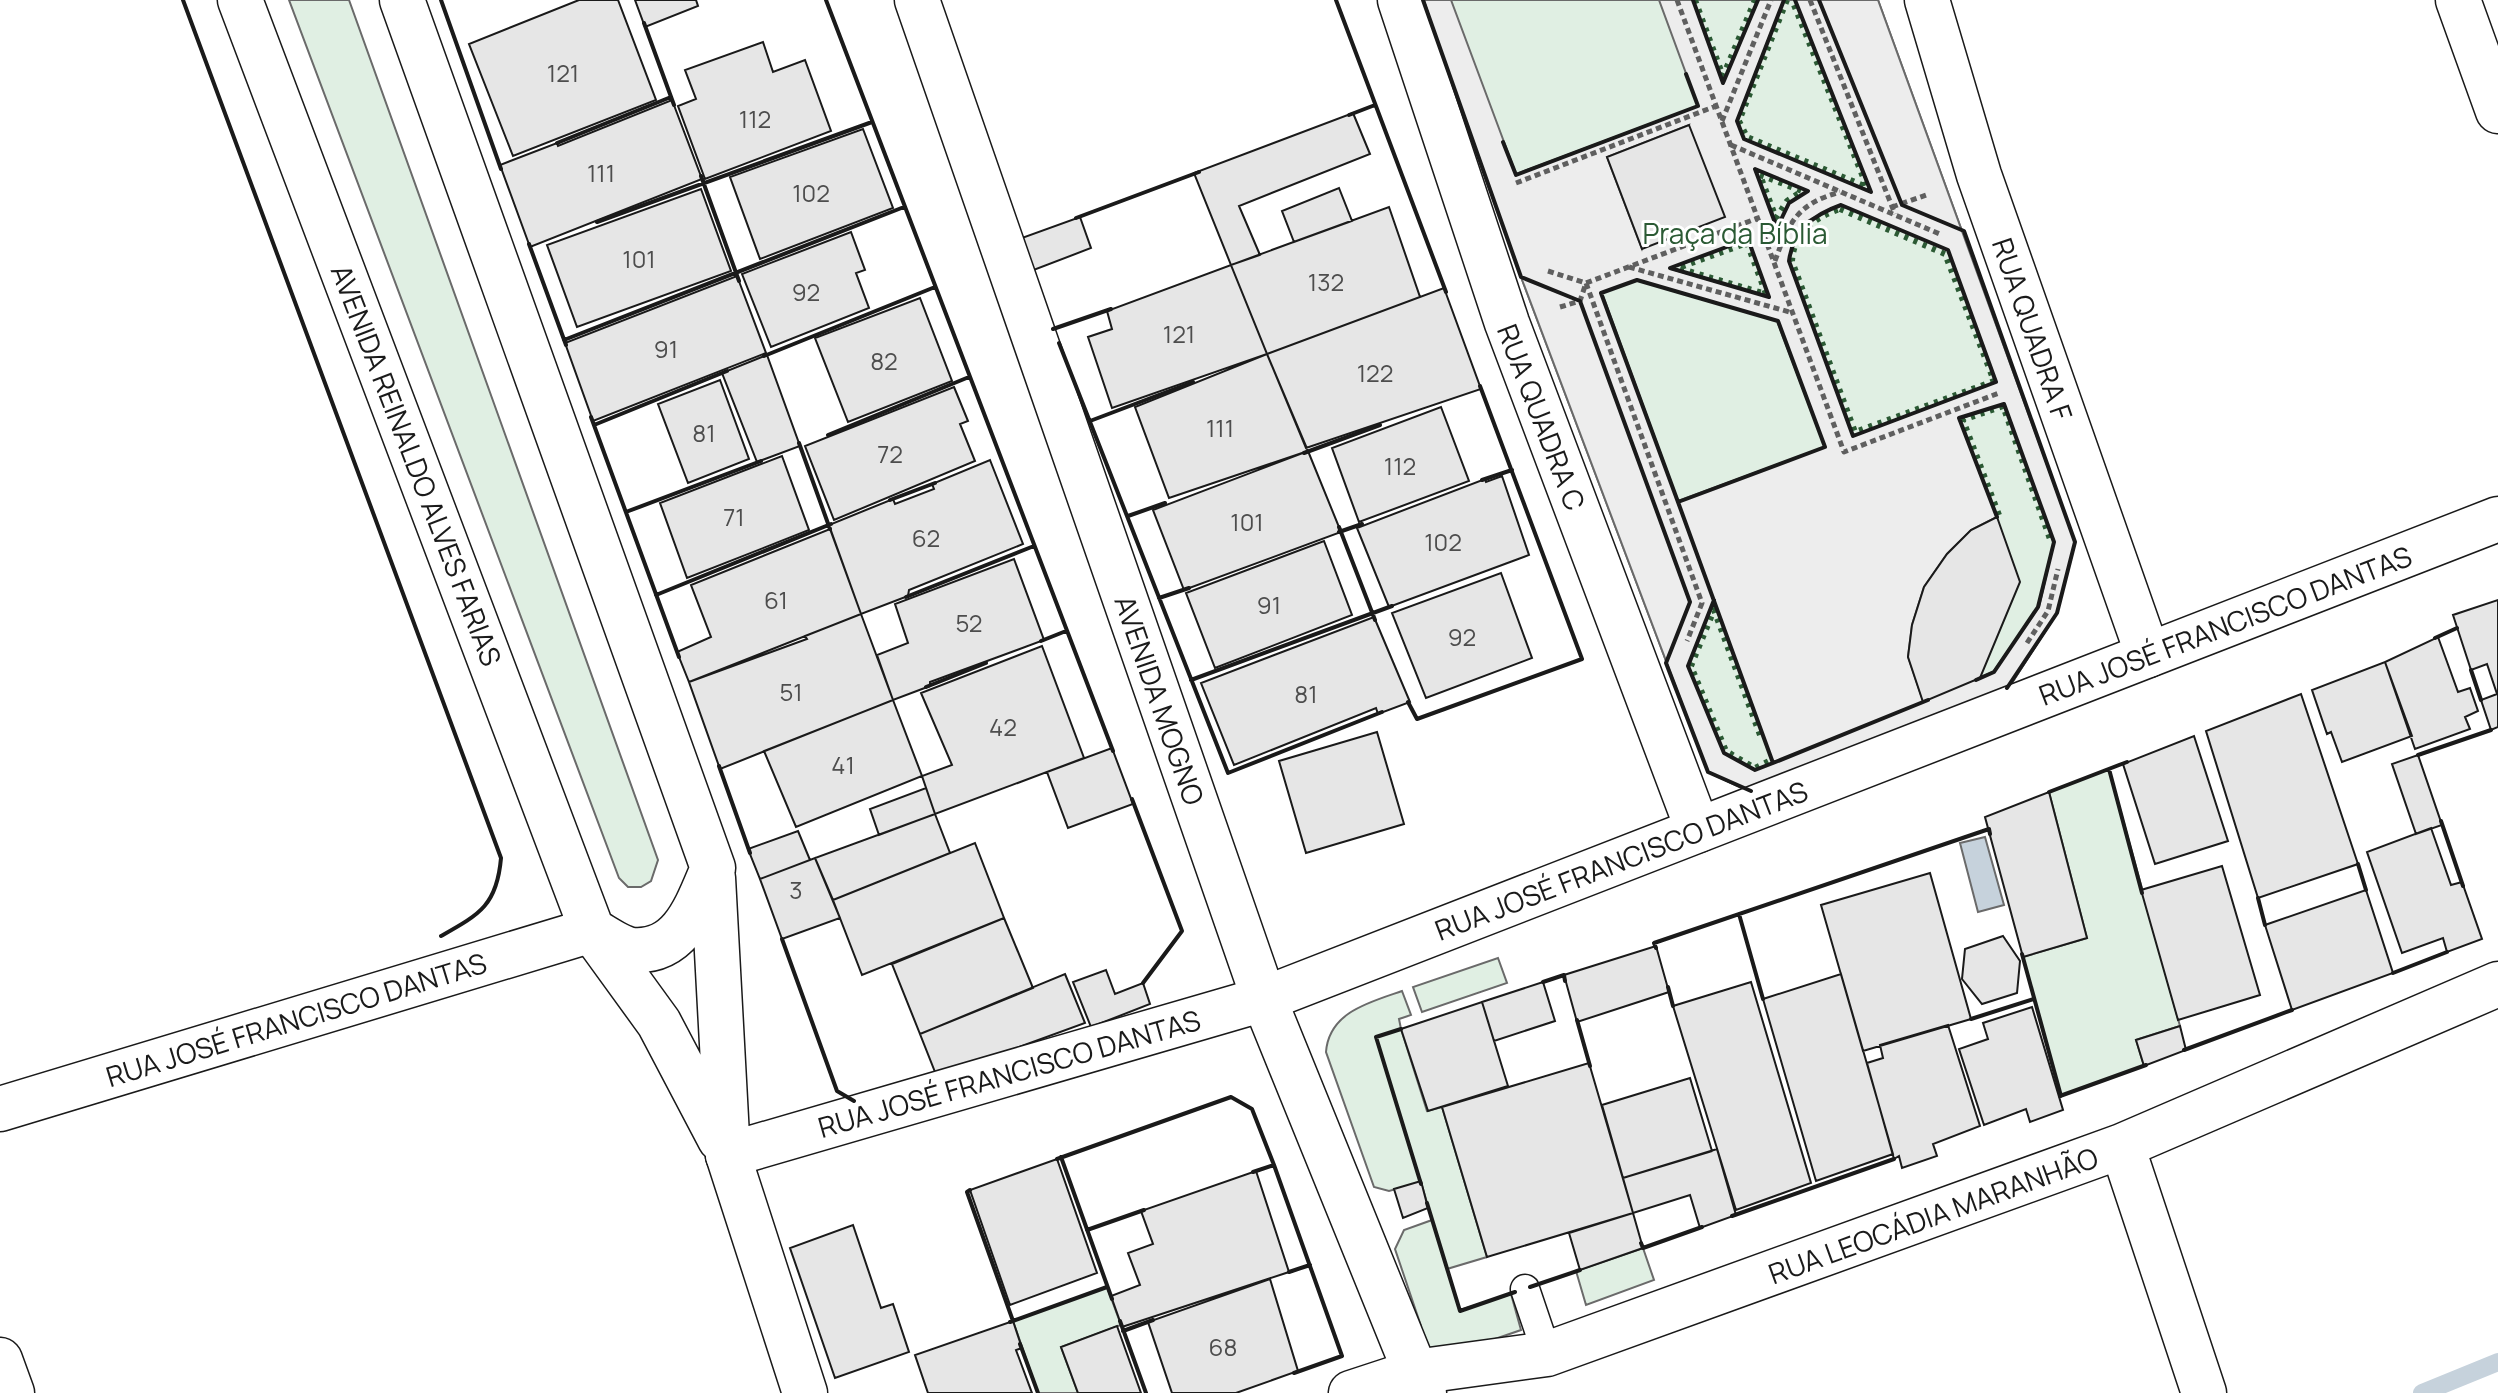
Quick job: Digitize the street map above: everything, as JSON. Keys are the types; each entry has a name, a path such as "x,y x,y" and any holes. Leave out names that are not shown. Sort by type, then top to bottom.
{"street":[{"name":"AVENIDA REINALDO ALVES FARIAS","path":"240,0 592,930 659,1023 728,1155 805,1393"},
{"name":"AVENIDA REINALDO ALVES FARIAS","path":"402,0 713,868 728,1155"},
{"name":"AVENIDA MOGNO","path":"917,0 1264,999 1419,1382"},
{"name":"RUA QUADRA C","path":"1400,0 1507,323 1698,830"},
{"name":"RUA QUADRA F","path":"1927,0 1979,175 2148,655"},
{"path":"2458,0 2498,111"},
{"name":"RUA JOSÉ FRANCISCO DANTAS","path":"728,1155 1264,999 2498,519"},
{"path":"592,930 630,950 665,946 690,920 713,868"},
{"name":"RUA JOSÉ FRANCISCO DANTAS","path":"0,1109 592,930"},
{"name":"RUA LEOCÁDIA MARANHÃO","path":"1351,1393 1419,1382 1547,1354 2122,1146 2498,984"},
{"path":"2122,1146 2204,1393"},
{"path":"0,1360 12,1393"}],"lane":[{"path":"1525,1289 1547,1354"}],"path":[{"path":"1677,0 1844,452 2010,389"},
{"path":"1722,122 1771,0"},
{"path":"1810,0 1895,215"},
{"path":"1507,187 1716,106"},
{"path":"1731,145 1954,241"},
{"path":"1774,262 1788,223 1821,197 1840,192"},
{"path":"1537,268 1586,283 1758,218"},
{"path":"1628,267 1794,314"},
{"path":"1586,283 1702,603 1682,652"},
{"path":"2025,645 2048,611 2061,556"}],"green space":[{"path":"289,0 349,0 658,860 651,881 641,887 628,887 619,878"},
{"name":"Praça da Bíblia","path":"1423,0 1878,0 2075,542 2057,613 2010,686 1750,792 1708,772 1521,277"},
{"path":"2109,769 2180,1026 2136,1040 2144,1066 2061,1096 2023,957 2087,938 2049,792"},
{"path":"1498,958 1507,983 1422,1012 1413,987"},
{"path":"1402,991 1411,1015 1399,1019 1401,1029 1427,1111 1442,1107 1487,1257 1447,1269 1460,1310 1511,1294 1521,1330 1434,1360 1413,1330 1421,1326 1395,1249 1404,1230 1432,1220 1421,1182 1389,1191 1374,1187 1326,1052 1329,1038 1343,1018 1365,1005"},
{"path":"1643,1248 1654,1280 1586,1305 1576,1271"},
{"path":"1107,1287 1121,1325 1061,1347 1078,1393 1038,1393 1013,1321"}],"shaded area":[{"path":"1423,0 1451,0 1516,174 1698,106 1659,0 1693,0 1723,82 1758,0 1784,0 1737,120 1744,139 1870,191 1795,0 1878,0 2075,542 2057,613 2010,686 1750,792 1708,772 1521,277","holes":["1689,125 1642,249 1607,157","1755,170 1807,191 1789,203 1778,226","1841,205 1948,250 1996,382 1853,436 1789,261 1797,234 1809,220","1748,239 1769,297 1671,269","1637,280 1777,321 1825,447 1678,501 1602,293","2004,404 2054,542 2039,607 1993,672 1923,701 1908,657 1912,625 1924,587 1947,554 1971,530 1997,517 1959,419","1714,601 1773,763 1755,770 1724,753 1688,666"]},
{"path":"1985,837 2004,905 1978,912 1960,843"}],"building":[{"path":"579,0 618,0 656,100 513,156 469,44"},
{"path":"635,0 696,0 698,6 645,27"},
{"path":"763,42 773,72 805,60 831,131 705,179 678,106 696,99 685,70"},
{"path":"672,100 702,179 530,247 500,165 557,143 558,146"},
{"path":"1353,113 1370,154 1239,206 1260,255 1231,265 1194,173"},
{"path":"1689,125 1725,217 1642,249 1607,157"},
{"path":"863,129 893,208 760,259 730,177"},
{"path":"1339,188 1352,221 1294,242 1282,211"},
{"path":"701,189 731,271 577,327 547,245"},
{"path":"1389,207 1420,297 1267,354 1231,265"},
{"path":"1080,217 1091,248 1031,271 1019,239"},
{"path":"851,232 865,270 856,273 869,308 771,347 742,274"},
{"path":"1231,265 1267,354 1112,408 1088,337 1112,329 1107,311"},
{"path":"737,276 766,353 593,421 565,343"},
{"path":"1444,288 1481,389 1306,448 1267,354"},
{"path":"920,298 952,381 848,422 815,338"},
{"path":"1267,354 1308,451 1169,498 1135,407"},
{"path":"767,355 800,446 757,462 722,373"},
{"path":"720,380 749,459 688,483 658,404"},
{"path":"954,387 968,421 960,424 975,461 834,520 805,446"},
{"path":"1441,407 1469,481 1359,522 1332,448"},
{"path":"1308,451 1341,532 1184,590 1153,510"},
{"path":"782,456 809,530 687,578 660,503"},
{"path":"990,460 1023,544 909,590 908,596 861,614 829,525 893,499 895,504 934,489 932,484"},
{"path":"1502,476 1529,555 1389,607 1357,528 1485,479 1486,482"},
{"path":"1997,517 2020,582 1980,678 1923,702 1908,657 1912,625 1924,587 1947,554 1971,530"},
{"path":"830,529 861,614 689,682 677,652 711,637 691,585"},
{"path":"1324,541 1352,615 1215,668 1186,593"},
{"path":"1014,559 1044,640 930,682 930,686 893,700 877,655 908,643 895,604"},
{"path":"1501,573 1532,658 1426,698 1392,613"},
{"path":"2498,600 2498,727 2491,730 2481,700 2497,694 2487,664 2471,670 2453,615"},
{"path":"861,614 893,700 720,769 689,682 807,639 805,636"},
{"path":"1374,617 1410,702 1378,714 1376,708 1234,765 1201,683"},
{"path":"2438,637 2458,692 2470,688 2478,711 2465,717 2470,729 2415,749 2385,662"},
{"path":"1042,646 1084,758 935,814 922,776 952,765 921,693"},
{"path":"2385,662 2412,736 2342,762 2331,732 2327,734 2312,690"},
{"path":"2301,694 2358,864 2258,898 2206,731"},
{"path":"893,700 922,776 796,827 764,751"},
{"path":"1377,732 1404,824 1306,853 1279,761"},
{"path":"2194,736 2228,841 2155,864 2123,764"},
{"path":"1112,748 1133,804 1068,828 1047,772"},
{"path":"2418,755 2442,825 2416,834 2392,764"},
{"path":"926,788 935,814 879,835 870,809"},
{"path":"2049,792 2087,938 2023,957 1985,817"},
{"path":"935,814 950,853 833,900 815,858"},
{"path":"2431,828 2451,885 2462,882 2482,939 2447,952 2443,938 2402,953 2367,852"},
{"path":"798,831 810,860 760,879 748,849"},
{"path":"975,843 1004,918 862,975 833,900"},
{"path":"815,858 840,918 782,939 760,879"},
{"path":"2222,866 2260,995 2178,1020 2141,890"},
{"path":"1930,873 1971,1019 1863,1051 1821,905"},
{"path":"2366,890 2393,973 2292,1010 2265,925"},
{"path":"1004,918 1033,988 920,1034 892,964"},
{"path":"2003,936 2020,961 2017,993 1982,1004 1962,979 1965,949"},
{"path":"1656,946 1669,992 1577,1022 1564,975"},
{"path":"1106,970 1115,994 1143,983 1150,1004 1091,1027 1073,982"},
{"path":"1065,974 1085,1023 937,1077 920,1034"},
{"path":"1841,974 1893,1154 1816,1181 1763,999"},
{"path":"1543,982 1555,1021 1494,1041 1482,1002"},
{"path":"1751,982 1811,1183 1736,1210 1673,1006"},
{"path":"1482,1002 1508,1086 1428,1111 1401,1029"},
{"path":"2032,1007 2063,1110 2030,1122 2026,1109 1984,1125 1959,1049 1988,1039 1983,1023"},
{"path":"1948,1025 1980,1126 1933,1144 1937,1156 1902,1168 1899,1156 1894,1159 1867,1063 1883,1058 1880,1045"},
{"path":"2180,1026 2186,1050 2144,1066 2136,1040"},
{"path":"1589,1063 1633,1213 1487,1257 1442,1107"},
{"path":"1690,1078 1712,1151 1623,1178 1602,1105"},
{"path":"1717,1149 1736,1215 1700,1228 1690,1195 1633,1213 1623,1178"},
{"path":"1057,1159 1097,1273 1010,1305 970,1190"},
{"path":"1256,1171 1289,1272 1122,1327 1111,1296 1140,1285 1128,1253 1153,1244 1141,1211"},
{"path":"1421,1181 1428,1208 1403,1218 1394,1189"},
{"path":"1633,1213 1643,1248 1580,1270 1569,1233"},
{"path":"853,1225 881,1308 893,1304 909,1352 835,1378 790,1248"},
{"path":"1270,1279 1298,1371 1236,1393 1172,1393 1148,1322"},
{"path":"1013,1321 1022,1348 1016,1350 1032,1393 928,1393 915,1355"},
{"path":"1117,1326 1141,1393 1078,1393 1061,1347"}],"waterway":[{"path":"2422,1393 2498,1362"}],"hedge":[{"path":"1695,0 1723,76 1755,0"},
{"path":"1787,0 1739,121 1747,137 1867,187 1792,0"},
{"path":"1760,175 1802,191 1787,201 1776,218 1760,175"},
{"path":"1840,209 1945,254 1994,381 1855,432 1792,261 1801,234 1814,222 1840,209"},
{"path":"1747,243 1766,294 1678,268 1747,243"},
{"path":"1999,515 1963,420 2003,406 2051,542"},
{"path":"1760,735 1714,610 1691,666 1726,751 1755,768 1769,761"}],"wall":[{"path":"183,0 501,858 491,898 476,914 441,936"},
{"path":"441,0 501,169"},
{"path":"826,0 1113,751"},
{"path":"1336,0 1446,292"},
{"path":"1423,0 1521,277 1580,301 1690,602 1666,663 1708,772 1751,791"},
{"path":"1693,0 1723,83 1758,0"},
{"path":"1784,0 1737,121 1744,139 1871,192 1795,0"},
{"path":"1819,0 1902,205 1964,231 2075,542 2057,613 2007,688"},
{"path":"644,23 674,105"},
{"path":"1503,142 1516,175 1698,106 1686,74"},
{"path":"557,143 671,97"},
{"path":"1349,115 1375,105"},
{"path":"597,222 872,122"},
{"path":"1755,169 1808,191 1789,203 1777,228 1755,169"},
{"path":"1076,218 1199,172"},
{"path":"701,176 739,281"},
{"path":"1841,205 1948,250 1996,382 1853,436 1789,261 1795,241 1806,225 1841,205"},
{"path":"564,340 904,207"},
{"path":"1748,239 1769,297 1670,268 1748,239"},
{"path":"529,244 566,345"},
{"path":"1637,280 1778,321 1825,447 1678,502 1601,293 1637,280"},
{"path":"764,356 935,287"},
{"path":"1053,329 1111,309"},
{"path":"1059,343 1228,773 1382,712"},
{"path":"594,425 727,371"},
{"path":"828,435 969,377"},
{"path":"1090,421 1193,382"},
{"path":"1408,702 1417,719 1582,659 1480,386"},
{"path":"1976,680 1994,672 2038,607 2054,542 2004,404 1959,418 1997,517"},
{"path":"591,417 679,657"},
{"path":"1304,453 1380,425"},
{"path":"799,443 830,529"},
{"path":"626,512 761,461"},
{"path":"1482,480 1512,470"},
{"path":"890,500 935,483"},
{"path":"1678,502 1773,763 1755,770 1724,753 1688,666 1714,600"},
{"path":"1128,516 1165,503"},
{"path":"656,595 831,524"},
{"path":"1339,532 1362,524"},
{"path":"1339,527 1375,620"},
{"path":"906,597 1034,546"},
{"path":"1159,598 1189,588"},
{"path":"1191,680 1392,606"},
{"path":"2435,638 2457,628"},
{"path":"1041,641 1066,631"},
{"path":"926,687 986,663"},
{"path":"2471,670 2481,700"},
{"path":"1773,763 1928,700"},
{"path":"2418,755 2491,730"},
{"path":"2049,792 2127,762"},
{"path":"719,766 750,853"},
{"path":"2109,769 2142,893"},
{"path":"1132,799 1182,931 1143,983"},
{"path":"2441,821 2463,886"},
{"path":"1656,948 1654,943 1989,829 1990,834"},
{"path":"2358,864 2366,890"},
{"path":"2258,898 2265,925"},
{"path":"1739,914 1763,999"},
{"path":"782,939 837,1091 854,1101"},
{"path":"2393,973 2447,952"},
{"path":"2022,954 2061,1096"},
{"path":"1543,982 1564,975 1565,981"},
{"path":"1668,987 1673,1006"},
{"path":"1971,1019 2034,999"},
{"path":"2184,1050 2292,1010"},
{"path":"1577,1020 1590,1066"},
{"path":"1401,1029 1376,1037 1421,1184"},
{"path":"2060,1096 2146,1065"},
{"path":"1057,1159 1231,1097 1252,1109 1274,1165"},
{"path":"1061,1157 1112,1299"},
{"path":"1732,1216 1894,1159"},
{"path":"1253,1172 1274,1165 1342,1356 1294,1373"},
{"path":"970,1190 967,1192 1013,1321"},
{"path":"1427,1203 1460,1311 1515,1292"},
{"path":"1087,1230 1144,1210"},
{"path":"1641,1243 1643,1248 1702,1227"},
{"path":"1289,1272 1310,1265"},
{"path":"1530,1287 1580,1270"},
{"path":"1010,1322 1107,1287"},
{"path":"1123,1331 1153,1320"},
{"path":"1120,1321 1146,1393"},
{"path":"1020,1344 1038,1393"}]}
